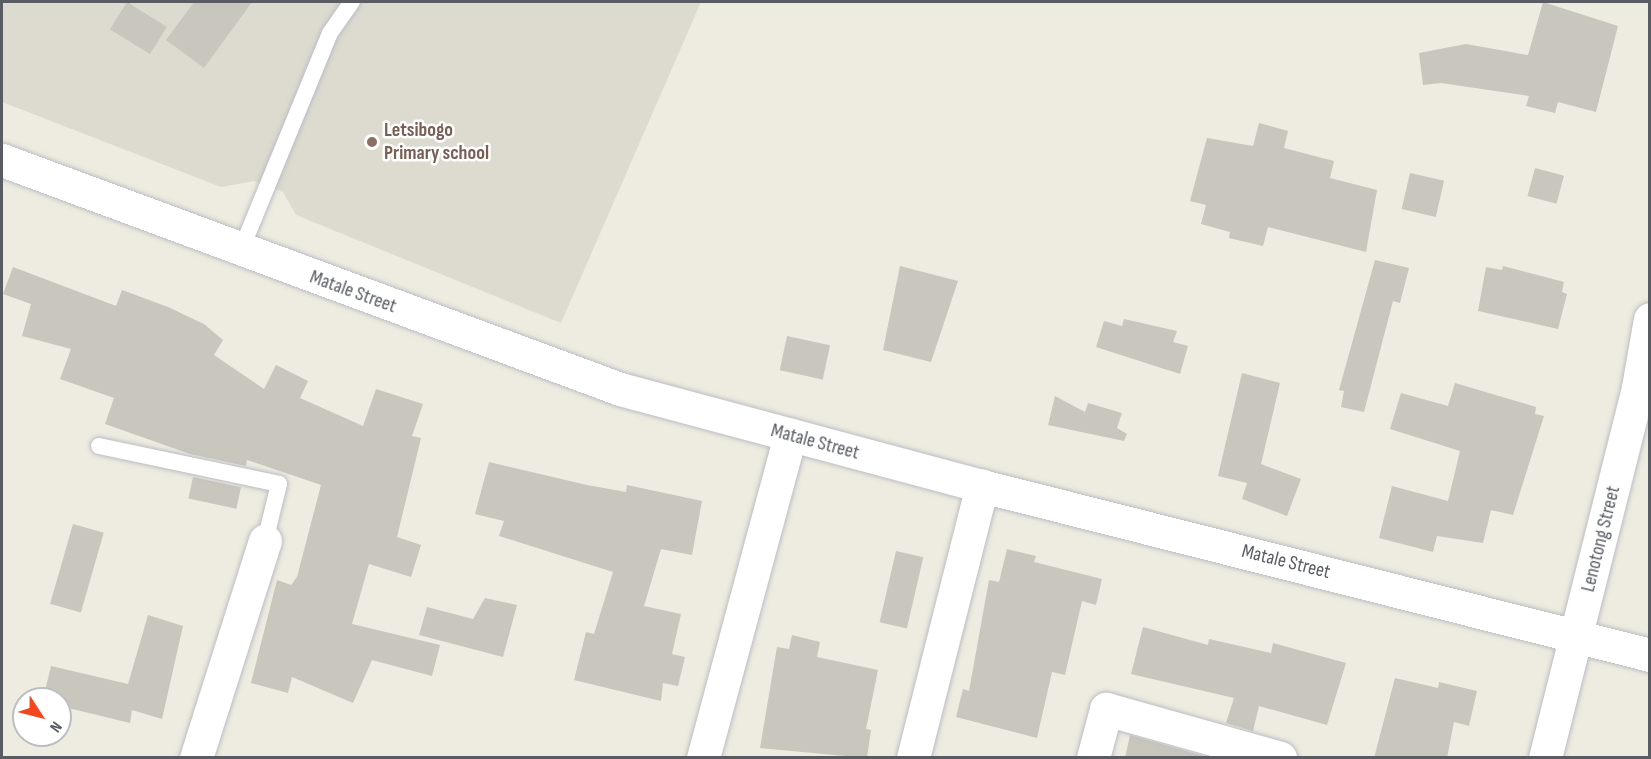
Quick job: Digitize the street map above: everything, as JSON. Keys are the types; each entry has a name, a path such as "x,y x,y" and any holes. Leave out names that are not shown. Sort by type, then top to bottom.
{"street":[{"name":"Matale Street","path":"2,160 571,374 620,389 982,486 1650,655"},
{"name":"Lenotong Street","path":"1545,758 1638,387 1650,319"},
{"path":"703,758 790,435"},
{"path":"913,758 982,486"},
{"path":"196,758 265,541"},
{"path":"1093,758 1106,709 1280,758"}],"lane":[{"path":"240,250 330,33 352,2"},
{"path":"99,446 279,484 265,541"}],"shaded area":[{"name":"Letsibogo Primary school","path":"2,2 701,2 561,323 296,215 283,192 254,181 221,187 2,102"}],"building":[{"path":"127,2 167,27 150,54 110,29"},
{"path":"194,2 252,2 204,68 166,40"},
{"path":"1543,2 1618,26 1596,112 1558,102 1555,113 1526,106 1529,96 1441,83 1423,85 1419,53 1466,44 1528,55"},
{"path":"1259,123 1288,131 1284,148 1334,161 1330,178 1377,190 1366,252 1268,227 1263,246 1229,238 1230,232 1201,224 1206,205 1190,201 1207,138 1253,146"},
{"path":"1535,168 1564,176 1556,204 1527,196"},
{"path":"1410,173 1444,181 1436,217 1402,209"},
{"path":"1375,260 1409,268 1400,303 1393,301 1364,412 1341,407 1344,391 1339,390"},
{"path":"900,266 958,281 931,362 883,350"},
{"path":"1503,266 1564,282 1562,292 1567,294 1558,329 1478,311 1486,267 1502,270"},
{"path":"13,267 116,306 122,290 168,307 204,324 223,340 214,355 264,389 276,365 308,381 300,398 363,426 376,389 423,404 412,436 421,438 397,537 421,545 411,577 369,564 352,624 440,645 432,676 372,660 353,703 292,677 288,693 251,683 277,580 291,585 297,577 321,485 247,460 246,466 190,454 105,424 114,398 60,379 71,349 22,336 31,304 3,294"},
{"path":"1124,319 1177,331 1173,342 1188,346 1180,374 1096,347 1104,321 1122,326"},
{"path":"787,336 830,345 823,379 780,370"},
{"path":"1242,373 1280,383 1261,464 1301,479 1287,516 1242,499 1247,483 1218,476"},
{"path":"1455,383 1536,407 1535,414 1544,416 1513,515 1491,510 1483,543 1437,536 1433,552 1379,538 1392,486 1448,501 1460,451 1390,429 1401,393 1448,406"},
{"path":"1055,396 1085,412 1088,403 1122,413 1117,428 1127,434 1124,441 1048,425"},
{"path":"489,462 587,485 626,492 627,485 702,501 692,555 661,549 644,606 681,614 672,654 685,657 678,686 663,683 661,701 574,680 586,632 594,634 613,572 499,536 504,521 475,514"},
{"path":"193,477 241,487 236,509 188,499"},
{"path":"73,524 104,533 81,613 50,604"},
{"path":"1007,549 1036,556 1034,562 1102,579 1096,605 1082,601 1065,675 1052,672 1037,738 956,717 963,689 969,691 989,580 999,582"},
{"path":"896,551 923,557 907,628 880,622"},
{"path":"485,598 517,605 503,657 419,635 427,607 473,619"},
{"path":"148,615 183,626 162,719 132,710 130,723 72,709 72,687 46,687 51,666 128,684"},
{"path":"1143,627 1208,645 1209,639 1271,653 1273,643 1346,663 1327,725 1259,706 1253,731 1226,723 1234,698 1131,674"},
{"path":"792,635 820,642 817,657 878,670 866,729 871,730 867,758 760,748 777,647 789,649"},
{"path":"1395,678 1438,688 1439,682 1477,691 1469,726 1454,722 1447,758 1374,758"},
{"path":"1130,735 1207,757 1207,758 1125,758"}],"place":[{"name":"Letsibogo Primary school","path":"372,142"}]}
